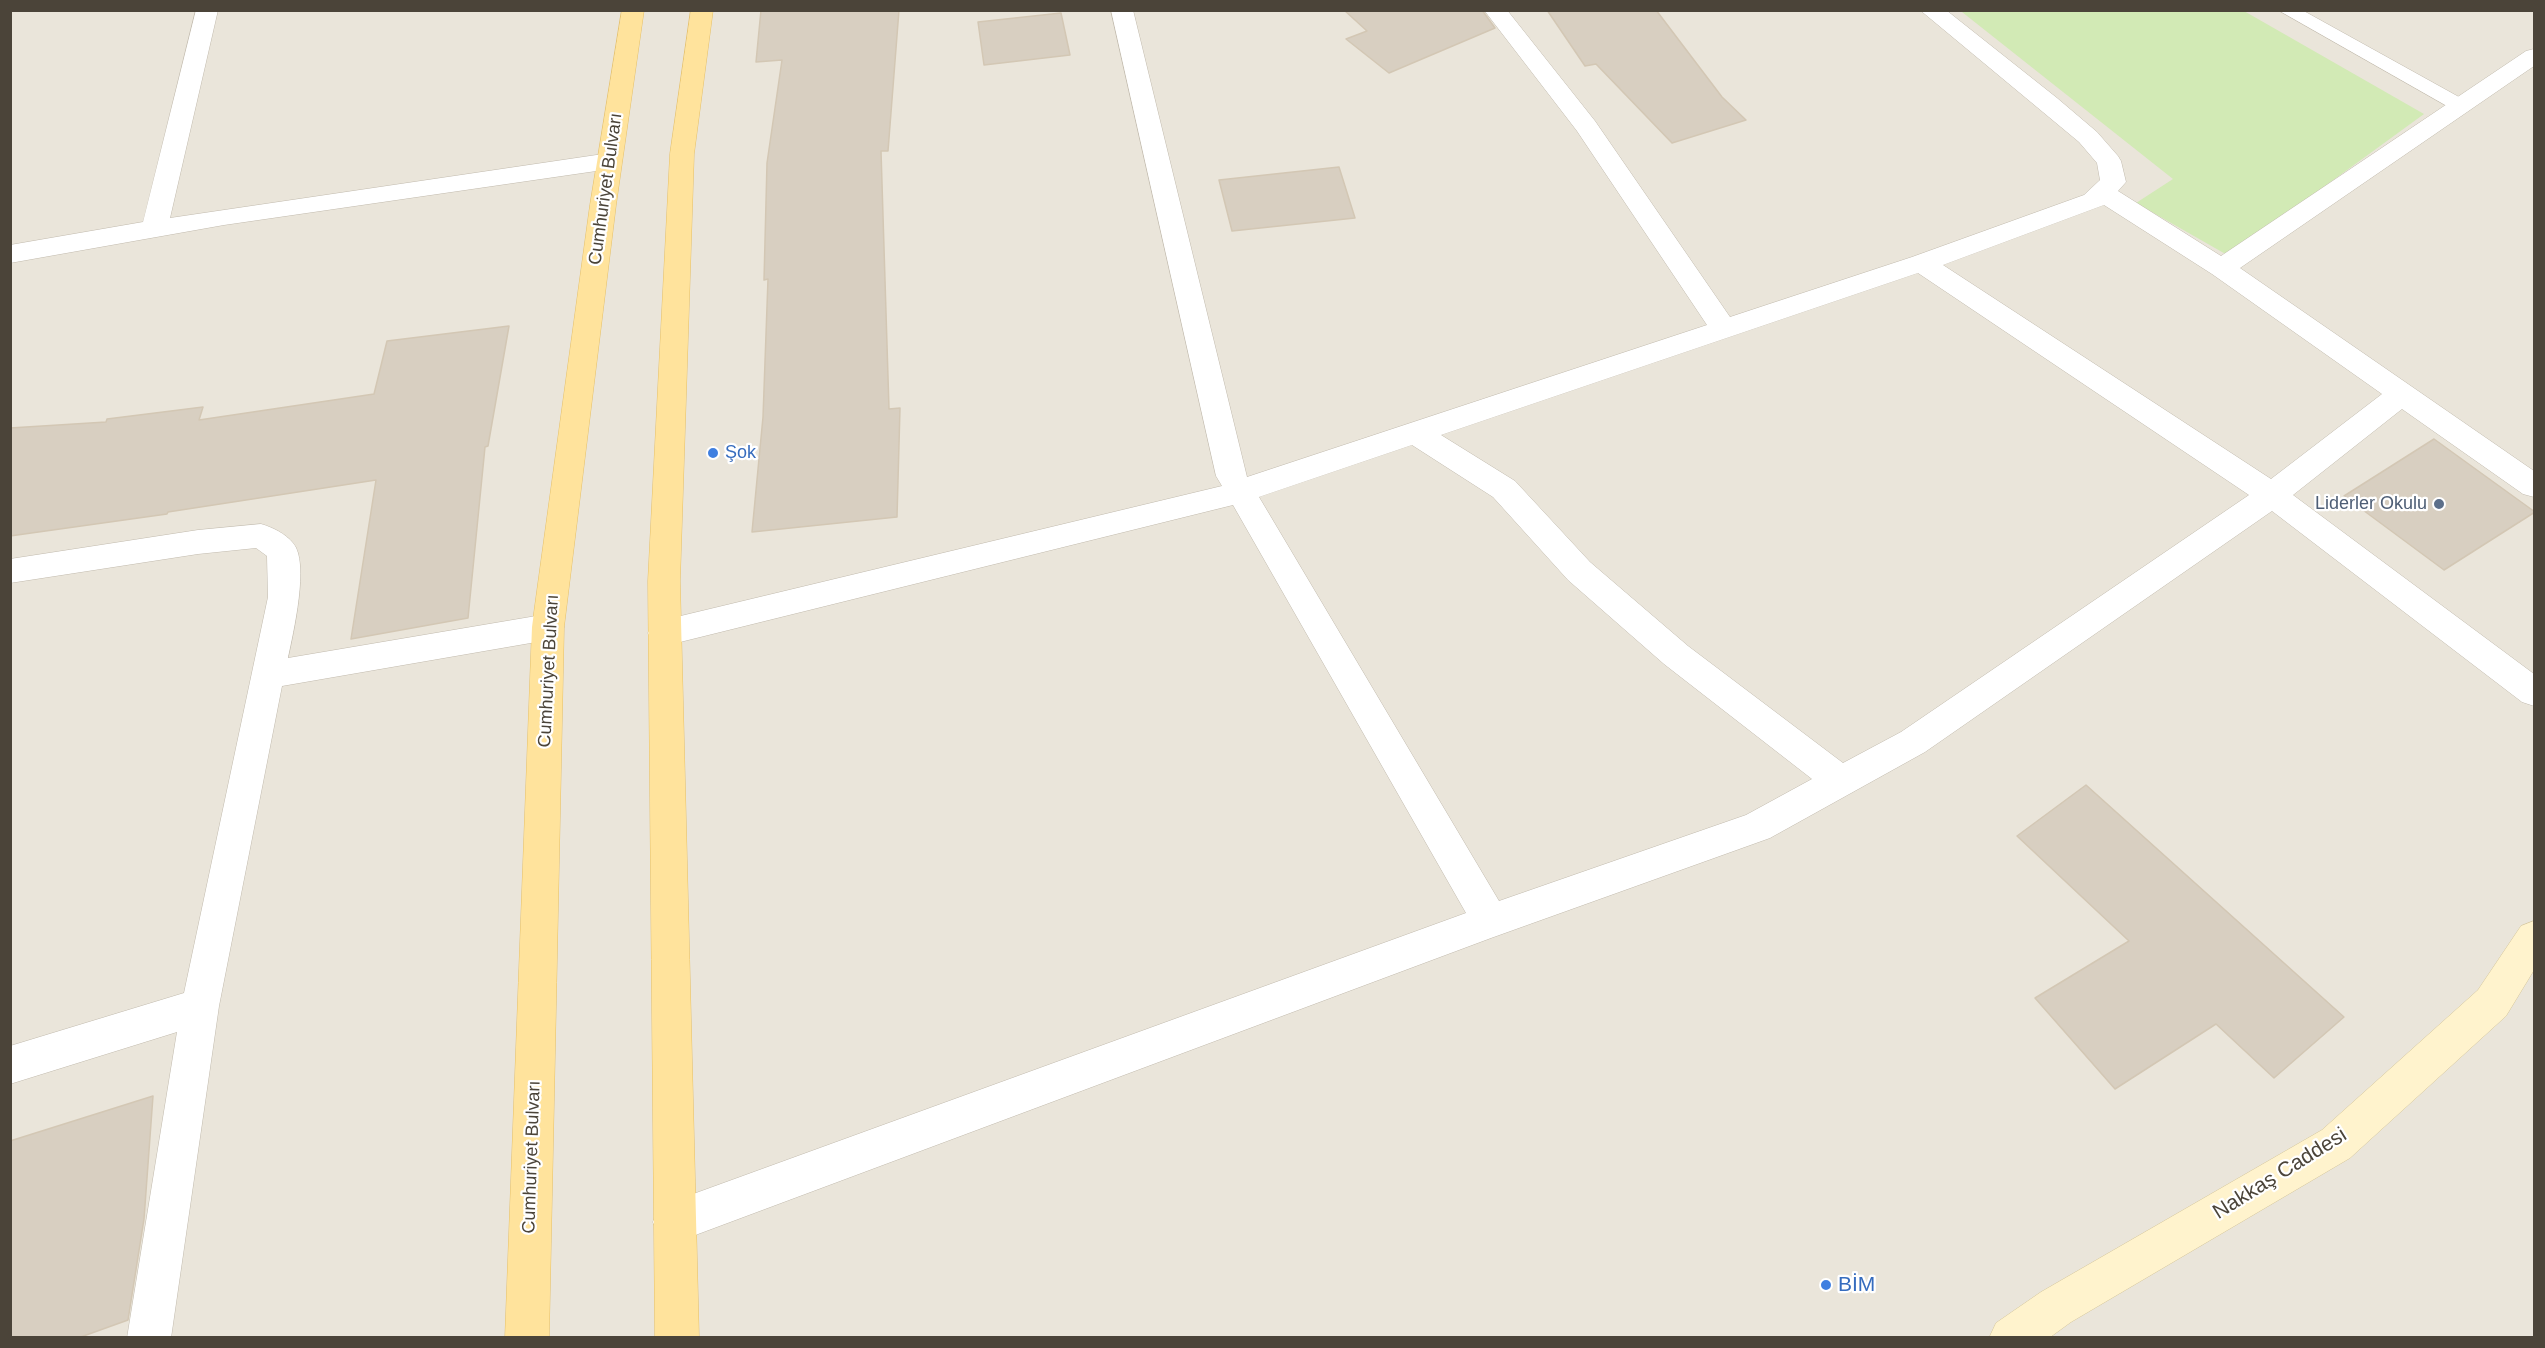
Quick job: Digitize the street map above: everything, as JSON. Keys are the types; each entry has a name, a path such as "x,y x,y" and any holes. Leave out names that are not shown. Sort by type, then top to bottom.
{"main road":[{"name":"Cumhuriyet Bulvarı","path":"527,1338 548,627 610,161 633,10"},
{"path":"677,1338 664,581 682,154 702,10"}],"street":[{"path":"155,228 207,10"},
{"path":"1122,10 1231,476 1491,921"},
{"path":"1496,10 1586,126 1725,330"},
{"path":"664,633 1211,501 1725,330 2093,201 2113,182 2109,161 2088,137 2049,103 1931,10"},
{"path":"2221,268 2535,56"},
{"path":"10,254 155,228 610,161"},
{"path":"2102,192 2221,268 2535,486"},
{"path":"1921,263 2272,495 2535,692"},
{"path":"674,1222 1491,921 1757,827 1913,742 2272,495 2402,394"},
{"path":"1416,433 1504,489 1579,571 1676,654 1840,781"},
{"path":"10,571 198,542 261,536 282,551 284,597 200,1006 149,1338"},
{"path":"268,675 548,627"},
{"name":"Nakkaş Caddesi","path":"2011,1338 2056,1307 2336,1144 2492,1003 2535,938"},
{"path":"10,1065 200,1006"}],"lane":[{"path":"2287,10 2461,106"}],"shaded area":[{"path":"11,11 2534,11 2534,1337 11,1337"}],"green space":[{"path":"1966,10 2244,11 2424,114 2229,256 2136,203 2173,179 1962,12"}],"building":[{"path":"761,10 899,10 888,151 881,151 889,409 900,408 897,517 752,532 763,417 768,279 764,280 767,163 782,60 756,62"},
{"path":"1344,10 1482,10 1495,28 1389,73 1346,39 1367,31"},
{"path":"1547,10 1656,10 1722,97 1746,120 1672,143 1596,64 1585,66"},
{"path":"1061,13 1070,55 984,65 978,22"},
{"path":"1339,167 1355,218 1232,231 1219,180"},
{"path":"509,326 488,446 485,447 468,618 351,639 376,480 168,512 167,514 10,536 10,428 106,422 107,419 203,407 199,420 374,394 387,341"},
{"name":"Liderler Okulu","path":"2434,439 2535,512 2444,570 2344,496"},
{"path":"2086,785 2344,1017 2274,1078 2216,1024 2115,1089 2035,998 2129,941 2017,836"},
{"path":"153,1096 144,1219 128,1320 78,1338 10,1338 10,1141"}],"place":[{"name":"Şok","path":"713,453"},
{"name":"Liderler Okulu","path":"2439,504"},
{"name":"BİM","path":"1826,1285"}]}
